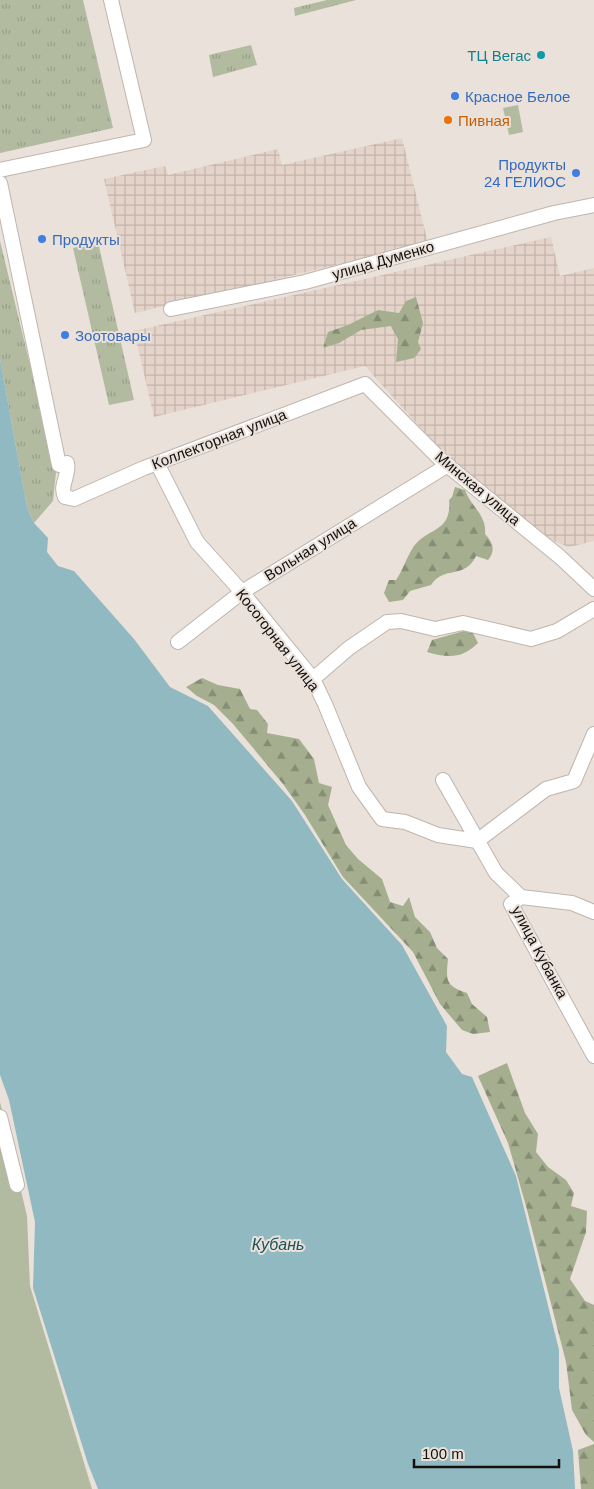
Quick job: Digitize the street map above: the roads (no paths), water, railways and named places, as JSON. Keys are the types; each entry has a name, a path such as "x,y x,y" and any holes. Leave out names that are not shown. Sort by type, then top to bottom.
{"street":[{"path":"0,170 144,140 111,0"},
{"name":"Коллекторная улица","path":"0,183 60,465 67,463 69,471 64,479 63,492 65,497 74,499 157,463 365,384"},
{"name":"улица Думенко","path":"171,309 305,282 554,213 594,205"},
{"name":"Минская улица","path":"365,384 448,465 560,557 594,589"},
{"name":"Косогорная улица","path":"157,463 197,542 242,592 312,680 325,704 359,787 382,819 405,822 438,835 477,841"},
{"name":"Вольная улица","path":"178,642 242,592 448,465"},
{"path":"312,680 349,648 387,622 401,621 435,628 463,623 531,639 557,631 594,609"},
{"path":"477,841 546,789 574,781 594,734"},
{"name":"улица Кубанка","path":"443,780 496,873 521,896 511,904 594,1056"},
{"path":"521,896 572,903 594,912"},
{"path":"0,1117 18,1185"}],"water":[{"name":"Кубань","path":"0,359 27,507 34,523 48,538 47,552 58,566 74,571 134,639 170,687 208,706 292,801 342,879 402,945 447,1026 446,1052 462,1074 472,1077 516,1176 559,1350 559,1388 573,1451 575,1489 98,1489 88,1464 33,1288 35,1222 9,1100 0,1075"}],"place":[{"name":"ТЦ Вегас","path":"541,55"},
{"name":"Красное Белое","path":"455,96"},
{"name":"Пивная","path":"448,120"},
{"name":"Продукты 24 ГЕЛИОС","path":"576,173"},
{"name":"Продукты","path":"42,239"},
{"name":"Зоотовары","path":"65,335"}]}
